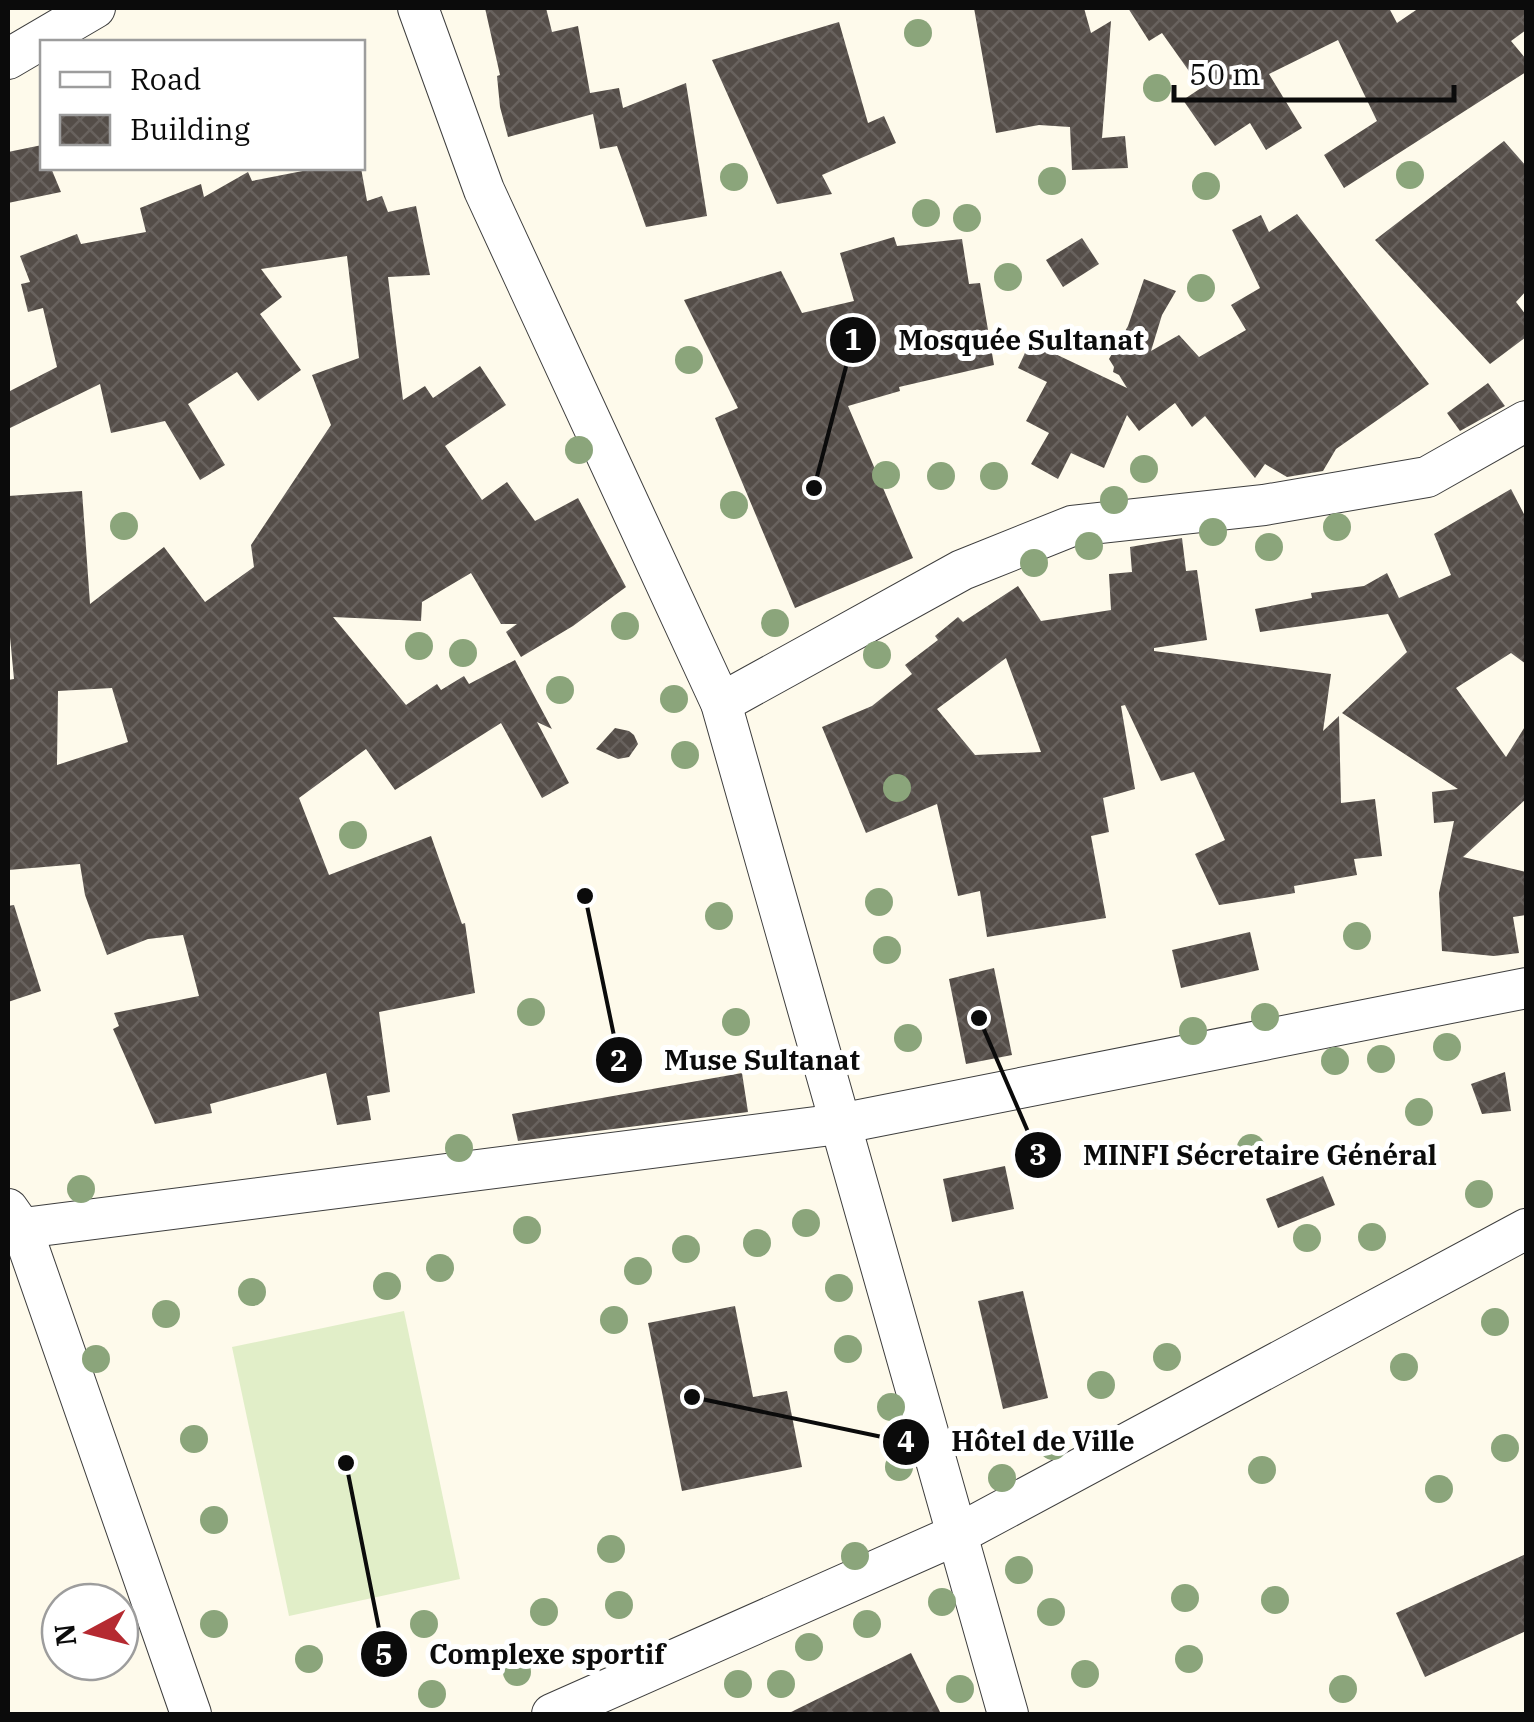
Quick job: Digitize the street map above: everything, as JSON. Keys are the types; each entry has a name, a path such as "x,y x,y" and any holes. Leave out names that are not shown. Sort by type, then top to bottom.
{"street":[{"path":"8,58 94,8"},
{"path":"418,8 484,190 721,703 1008,1714"},
{"path":"721,703 962,570 1072,526 1264,505 1427,477 1526,421"},
{"path":"191,1714 12,1223 839,1124 1526,988"},
{"path":"552,1714 958,1534 1526,1229"}],"green space":[{"path":"404,1311 460,1579 289,1616 232,1347"}],"building":[{"path":"485,8 546,8 552,32 578,26 590,93 619,88 623,108 686,83 707,216 646,227 617,146 600,149 593,114 508,137 500,107 500,75"},
{"path":"974,8 1084,8 1091,33 1111,21 1102,138 1125,136 1128,168 1072,170 1070,127 1039,125 996,133"},
{"path":"1128,8 1389,8 1397,23 1419,8 1526,8 1526,30 1511,41 1526,59 1526,72 1344,188 1324,155 1377,121 1338,40 1269,74 1302,128 1266,150 1250,123 1215,146 1183,100 1201,88 1162,33 1149,41"},
{"path":"839,22 868,123 884,116 896,143 822,175 832,194 777,204 712,60"},
{"path":"1504,141 1526,166 1526,291 1516,302 1526,315 1526,337 1490,364 1375,240"},
{"path":"40,145 40,170 52,170 61,192 8,203 8,152"},
{"path":"308,170 361,170 367,201 382,196 388,212 416,206 430,275 388,277 403,400 425,386 433,398 480,366 506,405 445,446 482,500 507,482 535,521 578,498 626,587 573,626 521,657 506,632 517,624 501,624 471,573 422,602 421,621 333,617 406,705 437,684 441,690 464,676 469,684 515,660 552,729 537,722 569,783 542,798 501,723 395,790 366,749 299,798 329,875 431,836 462,924 465,923 475,993 379,1012 390,1092 367,1096 371,1120 337,1125 326,1073 210,1104 212,1113 155,1124 113,1029 119,1026 114,1013 199,996 183,935 148,939 107,955 85,895 80,864 8,870 8,680 14,679 8,616 8,496 82,491 90,604 164,547 205,602 254,567 251,545 331,425 312,375 359,358 347,256 261,269 282,297 260,314 301,370 258,401 237,372 188,404 225,465 200,480 165,421 111,433 100,384 8,429 8,392 57,367 43,308 28,312 21,284 30,282 20,256 77,234 81,244 146,232 140,208 201,184 204,197 248,172 252,181","holes":["112,688 128,742 57,765 58,691"]},
{"path":"1297,214 1429,384 1336,449 1323,471 1287,477 1265,464 1255,478 1205,416 1192,427 1175,403 1139,431 1127,415 1104,468 1071,453 1058,479 1031,464 1049,433 1026,421 1047,382 1018,368 1030,342 1127,388 1113,372 1109,359 1128,326 1144,279 1176,291 1162,315 1151,351 1179,335 1199,357 1246,330 1231,305 1260,288 1232,230 1261,215 1269,232"},
{"path":"894,237 897,246 962,239 969,284 980,283 994,365 899,387 900,391 848,406 913,558 795,608 715,418 738,408 684,300 781,271 802,313 854,301 840,253"},
{"path":"1082,238 1099,264 1063,287 1046,260"},
{"path":"1488,383 1505,406 1460,431 1447,413"},
{"path":"1511,489 1526,518 1526,664 1511,653 1456,688 1506,757 1526,725 1526,799 1463,857 1526,872 1526,915 1513,917 1519,953 1494,956 1442,951 1439,893 1454,821 1434,823 1432,792 1458,789 1342,713 1407,652 1388,614 1260,632 1255,609 1312,598 1311,593 1364,586 1387,573 1399,598 1451,575 1434,534"},
{"path":"1182,538 1186,571 1197,570 1207,640 1154,651 1331,674 1323,731 1339,716 1341,803 1375,799 1382,856 1354,859 1357,875 1294,886 1295,893 1219,905 1195,854 1225,840 1194,772 1161,781 1125,705 1121,706 1135,789 1103,798 1109,832 1091,836 1106,918 987,937 980,891 958,896 937,804 866,833 822,727 872,706 912,674 905,665 938,640 935,636 958,617 963,622 1018,586 1041,621 1111,610 1109,574 1132,572 1130,547","holes":["1006,658 1041,752 975,755 937,709"]},
{"path":"615,728 634,735 638,744 629,757 618,759 596,749"},
{"path":"14,905 41,991 8,1002 8,906"},
{"path":"1250,932 1259,970 1181,988 1172,950"},
{"path":"994,968 1012,1055 966,1064 949,979"},
{"path":"1505,1072 1511,1111 1482,1114 1471,1084"},
{"path":"742,1073 748,1112 518,1141 512,1114"},
{"path":"1005,1166 1014,1209 952,1222 943,1179"},
{"path":"1323,1176 1335,1205 1278,1228 1266,1199"},
{"path":"1023,1291 1048,1398 1003,1409 978,1301"},
{"path":"735,1306 753,1397 787,1391 802,1467 682,1491 648,1323"},
{"path":"1526,1554 1526,1631 1425,1677 1396,1613"},
{"path":"911,1653 941,1714 787,1714"}],"place":[{"name":"Mosquée Sultanat","path":"814,488"},
{"name":"Muse Sultanat","path":"585,896"},
{"name":"MINFI Sécretaire Général","path":"979,1018"},
{"name":"Hôtel de Ville","path":"692,1397"},
{"name":"Complexe sportif","path":"346,1463"}]}
